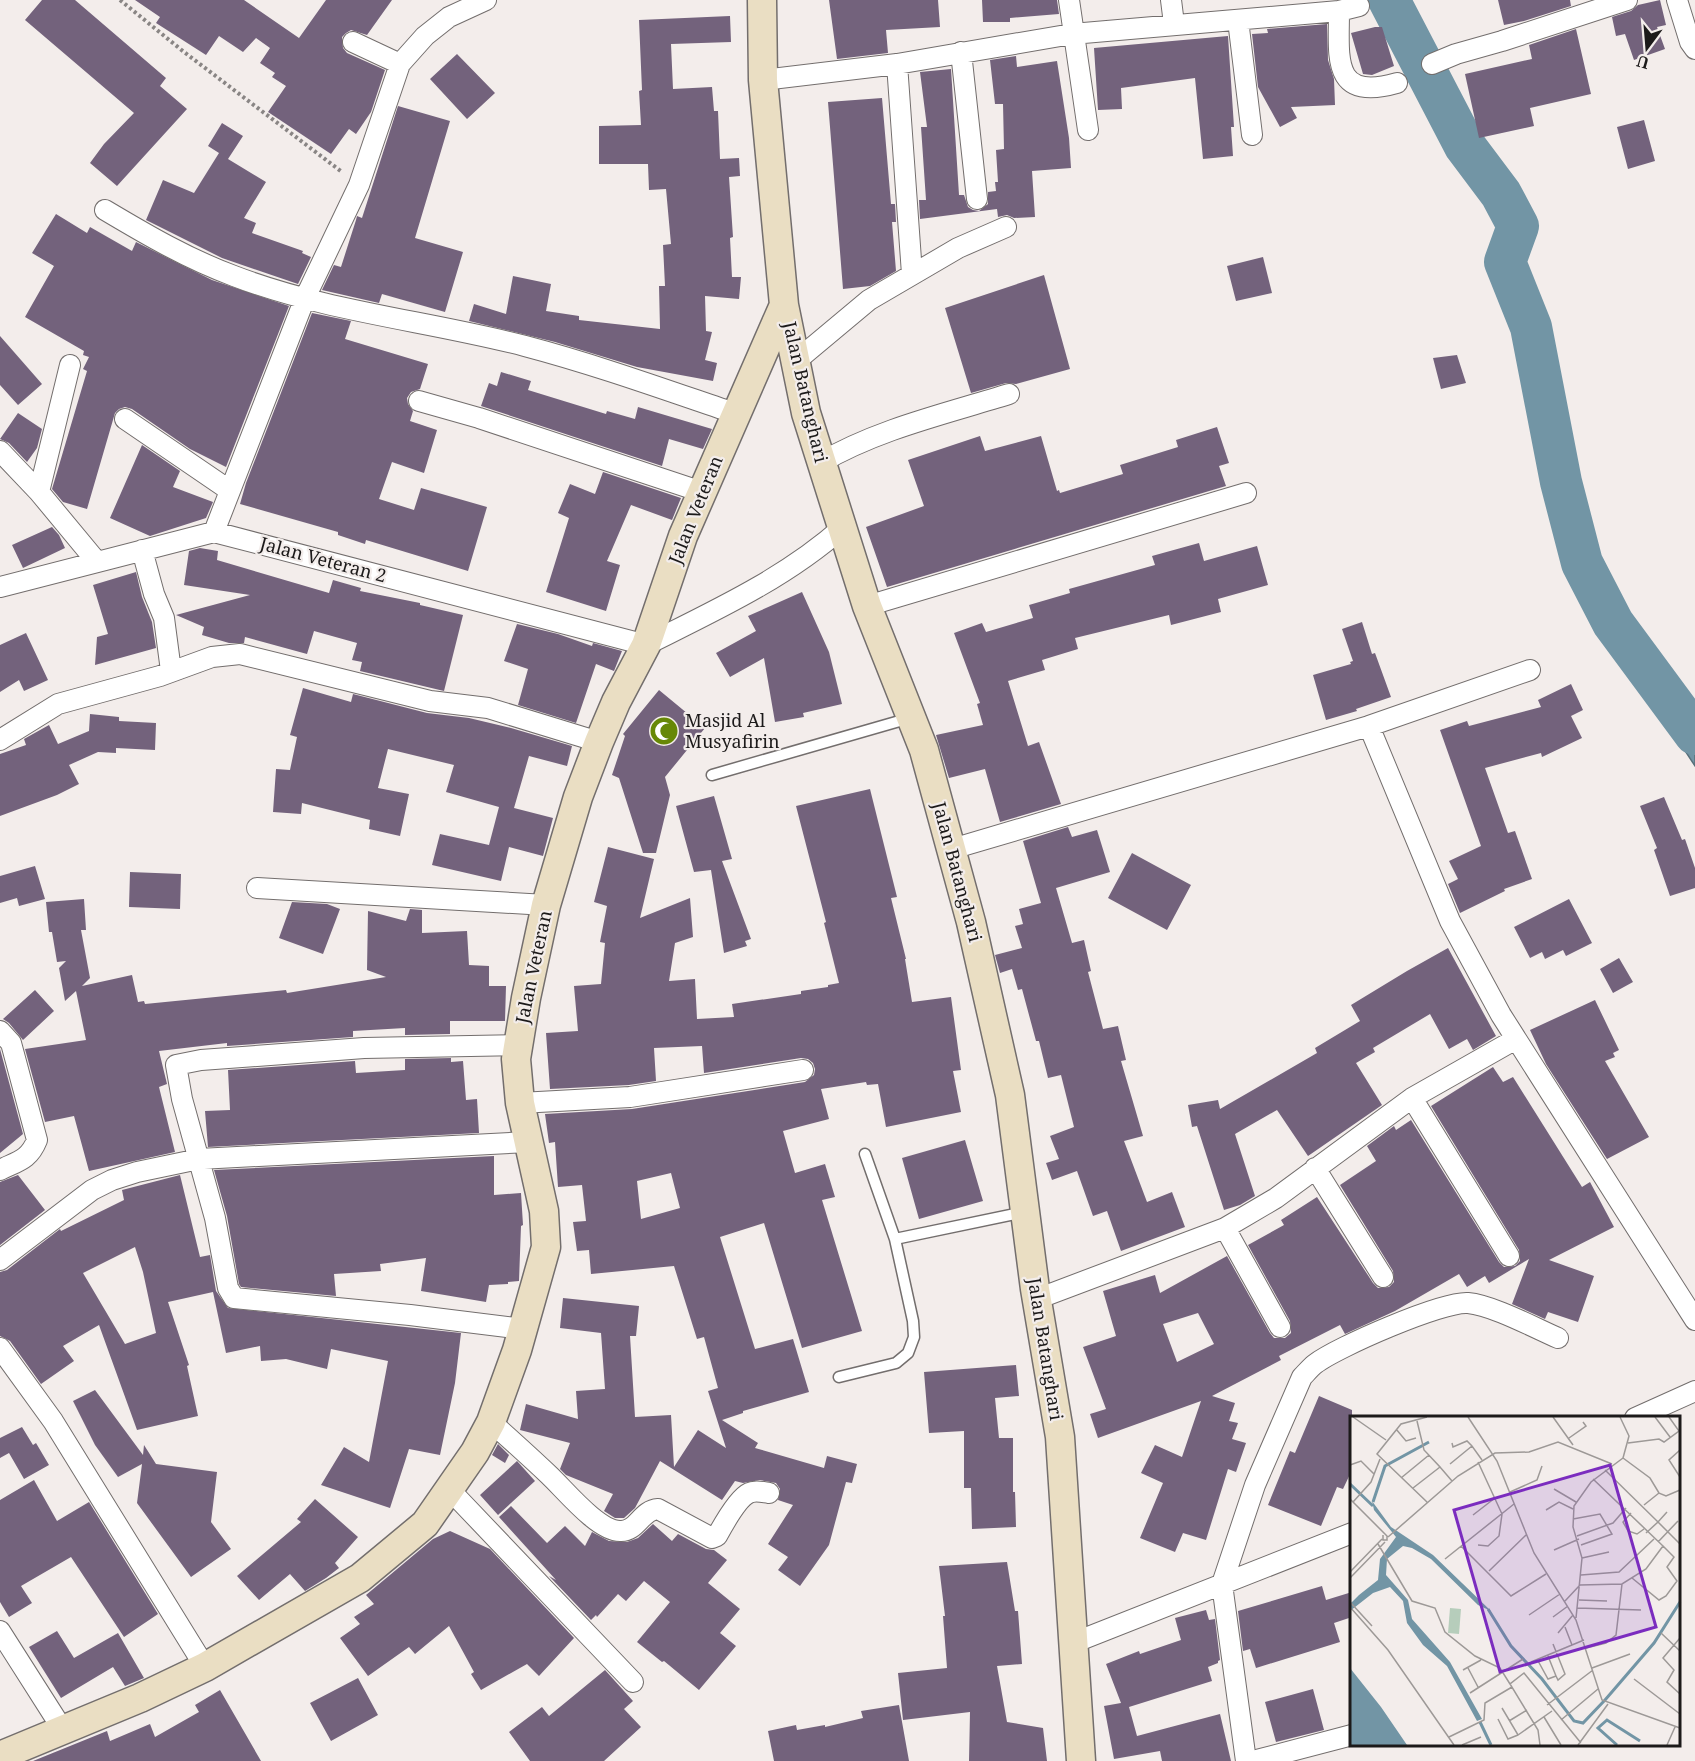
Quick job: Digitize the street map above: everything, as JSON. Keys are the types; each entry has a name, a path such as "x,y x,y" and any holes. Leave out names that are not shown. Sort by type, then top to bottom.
{"street":[{"path":"214,531 305,298 359,185 400,64 425,36 449,16 486,0"},
{"name":"Jalan Batanghari","path":"762,0 763,80 784,305 806,413 867,606 913,717 924,750 971,922 1010,1095 1037,1299 1060,1437 1081,1761"},
{"path":"1069,0 1072,34 1088,130"},
{"path":"1171,0 1174,24"},
{"path":"1432,64 1456,54 1627,0"},
{"path":"1677,0 1690,42 1695,49"},
{"path":"763,80 897,64 1072,34 1238,20 1284,8 1339,11 1359,6"},
{"path":"1339,11 1340,66 1348,80 1363,87 1377,89 1397,83"},
{"path":"1238,20 1252,135"},
{"path":"353,42 400,64"},
{"path":"961,52 977,199"},
{"path":"897,64 912,274"},
{"path":"105,210 178,253 235,277 305,298 524,346 605,369 736,414"},
{"path":"796,361 869,300 958,248 1006,227"},
{"name":"Jalan Veteran","path":"0,1756 140,1698 205,1667 360,1578 425,1524 475,1452 491,1422 523,1329 546,1247 544,1211 520,1103 516,1059 546,905 578,796 599,742 645,645 683,536 784,305"},
{"path":"39,492 70,365"},
{"path":"820,463 846,448 888,431 1009,394"},
{"path":"419,401 490,421 702,492"},
{"path":"125,419 229,490"},
{"path":"0,451 39,492 98,562"},
{"path":"867,606 1246,493"},
{"path":"645,645 727,605 817,550 843,526"},
{"name":"Jalan Veteran 2","path":"0,587 214,531 645,645"},
{"path":"142,550 154,594 164,618 171,672"},
{"path":"0,740 58,704 134,684 212,657 240,654 430,700 488,708 599,742"},
{"path":"952,849 1370,726 1530,670"},
{"path":"1370,726 1450,921 1501,1015 1695,1320"},
{"path":"257,888 546,905"},
{"path":"0,1031 11,1044 37,1140 32,1151 25,1158 0,1170"},
{"path":"1037,1299 1225,1228 1275,1198 1412,1098 1516,1039"},
{"path":"518,1045 364,1048 201,1060 176,1065 182,1099 215,1218 228,1288 234,1298 410,1315 523,1329"},
{"path":"520,1103 630,1097 803,1070"},
{"path":"1412,1098 1509,1256"},
{"path":"0,1260 92,1190 112,1180 137,1172 199,1159 529,1142"},
{"path":"1315,1168 1383,1277"},
{"path":"1225,1228 1280,1327"},
{"path":"1246,1761 1222,1584 1255,1485 1302,1377 1314,1365 1375,1333 1457,1303 1480,1305 1558,1338"},
{"path":"3,1359 53,1421 205,1667"},
{"path":"1639,1416 1695,1391"},
{"path":"491,1422 587,1513 618,1532 631,1529 646,1512 658,1509 712,1538 717,1536 747,1493 769,1492"},
{"path":"449,1489 633,1682"},
{"path":"1073,1643 1350,1534"},
{"path":"0,1630 63,1730"},
{"path":"1253,1761 1350,1736"}],"lane":[{"path":"712,775 913,717"},
{"path":"840,1377 896,1363 908,1353 914,1337 913,1321 895,1239 865,1154"},
{"path":"895,1239 1025,1212"}],"path":[{"path":"120,0 184,52 359,185"}],"water":[{"path":"1613,623 1634,626 1661,666 1695,701 1695,766 1611,637"}],"building":[{"path":"42,0 75,0 166,78 160,86 187,109 117,186 90,163 104,144 134,113 25,20"},
{"path":"135,0 244,0 299,38 326,0 392,0 367,35 351,30 342,37 343,48 347,53 385,70 371,112 356,134 349,129 331,154 268,112 286,86 272,77 275,73 260,63 270,48 256,38 243,52 219,36 206,55 156,23 160,17"},
{"path":"829,0 938,0 940,27 886,30 888,53 837,59"},
{"path":"982,0 1057,0 1059,14 1010,18 1010,22 983,22"},
{"path":"1498,0 1570,0 1571,6 1504,25"},
{"path":"1660,0 1666,25 1657,27 1665,49 1634,60 1625,34 1616,36 1612,17 1631,11 1638,5"},
{"path":"730,16 731,42 671,44 673,89 712,87 714,111 718,111 720,159 739,158 740,176 729,177 733,237 730,238 732,277 741,277 739,299 705,296 706,331 712,332 705,360 717,363 713,381 637,367 555,342 469,321 474,304 506,314 513,276 551,284 546,311 579,316 579,320 660,329 659,286 665,286 663,245 671,244 666,189 649,190 648,164 599,164 599,126 641,125 639,20"},
{"path":"1327,24 1328,60 1334,79 1335,105 1291,107 1297,118 1280,127 1258,87 1252,34 1268,33 1267,29"},
{"path":"1382,27 1394,66 1372,75 1363,74 1351,33"},
{"path":"1576,29 1591,94 1530,108 1534,126 1479,138 1465,74 1532,59 1529,45"},
{"path":"1228,36 1234,127 1231,127 1233,156 1203,159 1195,78 1121,88 1122,109 1098,110 1094,48"},
{"path":"457,54 495,93 467,119 430,79"},
{"path":"1016,56 1017,67 1057,61 1069,138 1071,168 1032,171 1035,217 1014,218 1007,215 998,217 997,209 920,219 919,200 926,200 921,127 927,127 920,72 951,69 959,195 964,195 968,207 979,211 988,204 988,192 996,191 995,182 998,182 996,150 1004,149 1003,104 995,104 990,60"},
{"path":"882,98 891,204 895,204 896,222 892,222 896,271 870,286 843,289 828,102"},
{"path":"398,106 450,121 415,238 463,252 445,312 382,294 379,303 322,290 334,265 341,267 357,216 362,218"},
{"path":"1644,120 1655,161 1628,169 1617,127"},
{"path":"222,123 243,136 228,159 266,182 244,218 256,223 252,233 303,251 302,253 311,257 298,284 222,258 146,220 163,180 194,193 219,153 208,146"},
{"path":"56,214 87,233 90,227 132,251 136,242 212,280 289,306 226,467 190,449 132,409 125,407 115,413 87,509 63,502 52,489 87,371 83,369 89,357 83,355 84,351 25,317 54,266 32,253"},
{"path":"1263,257 1272,293 1236,301 1227,266"},
{"path":"1044,275 1070,369 1016,384 1006,383 971,393 945,308"},
{"path":"312,313 351,321 345,339 428,364 420,389 411,392 407,398 413,411 410,421 437,430 424,473 392,462 379,499 414,510 421,488 487,507 468,571 366,540 365,544 338,535 338,532 240,504"},
{"path":"0,336 42,384 18,405 0,385"},
{"path":"1457,355 1466,383 1441,389 1433,358"},
{"path":"501,372 531,381 528,390 606,414 607,411 635,419 638,407 712,429 703,449 669,439 662,466 481,406 489,383 497,386"},
{"path":"18,413 42,429 37,448 27,462 9,443 0,439"},
{"path":"1217,427 1229,463 1219,466 1226,486 887,587 866,527 924,506 908,460 980,436 985,451 1041,436 1057,491 1059,490 1060,493 1123,474 1120,465 1178,447 1176,440"},
{"path":"142,445 180,471 173,487 213,502 206,518 150,536 110,518"},
{"path":"603,472 681,498 672,520 631,505 607,561 620,565 606,611 546,592 569,518 558,513 570,484 595,494"},
{"path":"52,527 65,548 23,568 12,545"},
{"path":"1199,543 1204,561 1257,546 1268,585 1218,599 1221,612 1171,625 1169,615 1075,638 1078,649 1042,660 1045,670 1008,681 1028,746 1039,742 1061,804 1000,822 985,769 949,778 936,735 983,725 977,704 980,703 954,633 982,623 986,632 1033,618 1029,605 1070,593 1069,589 1155,565 1152,556"},
{"path":"200,548 218,551 217,560 329,593 333,580 361,588 360,591 420,603 420,605 463,615 444,691 360,671 362,662 352,660 357,643 314,631 307,654 245,637 244,643 229,643 202,635 204,627 176,615 250,595 184,585 189,551"},
{"path":"136,572 142,597 152,622 156,648 95,665 97,637 108,634 93,585"},
{"path":"802,592 829,652 842,704 803,713 804,717 775,722 764,658 730,677 716,653 756,631 748,616"},
{"path":"1362,622 1372,654 1375,653 1391,697 1356,709 1357,711 1326,720 1313,675 1351,664 1350,662 1353,661 1342,629"},
{"path":"517,624 558,634 592,646 593,643 622,651 614,671 596,664 576,723 518,705 528,669 504,661"},
{"path":"26,633 48,680 24,691 19,680 0,692 0,645"},
{"path":"1571,684 1583,710 1571,716 1582,738 1542,757 1541,753 1485,768 1508,833 1515,831 1532,879 1504,889 1505,891 1460,913 1448,884 1458,879 1449,861 1481,846 1440,730 1467,721 1469,726 1541,707 1538,700"},
{"path":"303,688 351,702 353,694 427,713 469,718 572,746 567,766 529,756 514,808 553,818 543,856 509,847 501,881 432,865 440,834 489,845 499,807 446,792 454,765 388,749 378,788 409,794 400,836 369,829 370,820 302,803 301,814 273,812 276,769 290,770 297,737 290,735"},
{"path":"659,690 705,728 665,777 670,795 656,853 643,853 619,778 612,775 625,736 623,734"},
{"path":"90,714 119,717 119,721 156,723 155,750 116,748 116,753 98,752 69,765 79,784 57,795 0,816 0,754 26,745 24,739 49,725 58,744 89,731"},
{"path":"870,789 897,897 891,898 906,959 912,1002 951,997 961,1070 953,1071 961,1112 886,1127 878,1084 867,1085 866,1082 821,1089 829,1119 783,1131 795,1173 825,1164 835,1197 822,1200 862,1331 802,1348 764,1223 720,1237 755,1349 793,1339 809,1392 743,1411 743,1413 722,1420 758,1443 755,1448 824,1468 827,1456 857,1464 852,1483 846,1482 829,1545 800,1586 778,1570 788,1557 768,1544 793,1505 778,1500 780,1489 776,1483 760,1480 743,1483 735,1481 722,1500 660,1461 635,1508 624,1518 615,1518 604,1511 613,1494 566,1475 560,1469 570,1443 520,1430 526,1404 578,1419 576,1391 605,1389 601,1333 560,1328 563,1298 639,1306 636,1336 630,1336 635,1417 671,1415 674,1467 698,1430 726,1448 708,1391 718,1388 704,1337 697,1339 674,1266 591,1274 589,1250 577,1251 573,1222 586,1221 582,1185 558,1187 555,1142 549,1143 545,1114 632,1109 805,1082 814,1075 813,1063 801,1058 704,1073 702,1046 654,1048 656,1081 629,1085 550,1089 546,1033 578,1031 574,986 601,984 605,943 600,942 607,906 594,902 608,847 654,859 640,918 690,898 693,937 675,943 669,981 695,979 697,1019 734,1017 732,1004 801,994 801,991 839,983 796,806","holes":["671,1173 680,1208 641,1219 637,1181"]},
{"path":"714,796 732,859 722,861 751,939 745,941 747,946 724,953 711,870 694,872 676,806"},
{"path":"1664,797 1682,840 1685,839 1695,868 1695,888 1670,896 1654,850 1657,848 1640,806"},
{"path":"1068,827 1072,837 1097,830 1110,872 1056,888 1072,943 1084,940 1091,971 1088,972 1103,1029 1118,1026 1126,1060 1121,1061 1143,1136 1124,1141 1147,1202 1172,1192 1185,1227 1121,1251 1107,1211 1093,1216 1077,1171 1052,1180 1046,1163 1059,1159 1050,1136 1074,1127 1061,1075 1048,1078 1022,989 1018,990 1012,969 1000,973 995,955 1022,948 1015,926 1023,924 1019,909 1041,903 1023,841"},
{"path":"1132,853 1191,885 1167,930 1108,898"},
{"path":"35,866 45,899 19,906 17,898 0,903 0,876"},
{"path":"130,872 181,874 180,909 129,907"},
{"path":"84,899 86,930 81,930 90,978 82,986 132,975 138,1002 144,1001 145,1004 286,990 287,993 386,977 367,970 368,911 406,921 410,909 422,910 422,933 467,931 469,965 489,966 489,986 506,986 505,1021 450,1021 450,1034 405,1035 405,1028 353,1031 353,1037 227,1046 227,1043 159,1051 167,1084 159,1087 175,1152 89,1171 74,1116 45,1122 25,1049 86,1040 76,991 65,1001 59,968 66,961 57,962 52,932 49,932 46,902"},
{"path":"1569,899 1592,943 1566,956 1563,950 1545,959 1542,952 1530,958 1514,927"},
{"path":"292,902 327,904 340,909 323,954 279,938"},
{"path":"1448,948 1496,1036 1473,1050 1467,1039 1449,1049 1430,1014 1373,1048 1375,1052 1356,1063 1382,1105 1308,1156 1277,1110 1235,1134 1255,1196 1240,1205 1224,1210 1197,1126 1192,1127 1188,1105 1218,1100 1220,1109 1317,1053 1315,1048 1360,1021 1351,1005"},
{"path":"1619,958 1633,982 1613,993 1600,969"},
{"path":"35,990 54,1011 23,1040 3,1019"},
{"path":"1595,1000 1619,1050 1613,1053 1615,1057 1605,1061 1649,1137 1607,1159 1546,1064 1530,1030"},
{"path":"0,1049 23,1134 0,1153"},
{"path":"451,1058 451,1062 463,1061 466,1100 477,1099 479,1133 208,1147 205,1111 230,1110 228,1070 355,1061 356,1073 405,1070 405,1059"},
{"path":"1493,1067 1503,1082 1513,1077 1582,1187 1590,1182 1614,1227 1549,1260 1594,1276 1578,1322 1548,1312 1545,1319 1512,1304 1529,1259 1489,1283 1485,1276 1467,1287 1459,1274 1395,1311 1345,1334 1340,1325 1279,1356 1281,1360 1212,1396 1235,1403 1229,1421 1238,1423 1232,1439 1246,1443 1236,1472 1228,1469 1206,1540 1183,1533 1175,1552 1140,1538 1163,1483 1141,1473 1155,1445 1182,1457 1201,1401 1098,1438 1090,1414 1106,1409 1083,1347 1116,1336 1103,1291 1155,1275 1160,1293 1227,1256 1270,1333 1274,1338 1285,1338 1291,1333 1290,1321 1248,1245 1284,1225 1281,1220 1317,1197 1373,1283 1378,1288 1389,1287 1394,1282 1393,1271 1340,1185 1376,1161 1367,1146 1394,1126 1396,1130 1411,1120 1499,1262 1504,1267 1515,1266 1520,1261 1519,1250 1431,1106","holes":["1198,1313 1214,1344 1177,1362 1163,1324"]},
{"path":"965,1140 983,1201 919,1219 902,1158"},
{"path":"494,1156 494,1195 521,1193 523,1225 521,1226 519,1281 489,1285 486,1302 421,1291 426,1258 380,1264 381,1271 334,1274 336,1296 241,1287 239,1284 227,1216 214,1170"},
{"path":"18,1175 45,1210 0,1245 0,1182"},
{"path":"180,1175 200,1257 210,1255 216,1291 228,1308 461,1333 455,1383 440,1455 409,1449 390,1508 321,1485 344,1447 369,1462 388,1361 331,1349 327,1369 286,1359 261,1361 260,1346 226,1353 213,1292 168,1302 189,1365 187,1366 198,1416 137,1430 99,1325 63,1346 74,1361 41,1384 10,1341 0,1336 0,1272 7,1270 60,1229 61,1231 124,1200 122,1190","holes":["135,1247 143,1272 156,1333 125,1344 83,1273"]},
{"path":"1016,1365 1019,1396 995,1398 999,1438 1013,1438 1013,1492 1015,1492 1016,1527 972,1529 971,1488 964,1488 964,1431 929,1433 924,1372"},
{"path":"95,1390 143,1455 144,1445 156,1464 217,1472 211,1522 231,1549 191,1577 137,1503 142,1464 118,1477 95,1445 73,1401"},
{"path":"1319,1396 1352,1410 1352,1416 1350,1416 1350,1474 1343,1489 1337,1487 1321,1526 1268,1505 1290,1451 1295,1453"},
{"path":"22,1427 33,1445 36,1443 49,1465 24,1479 9,1453 0,1458 0,1438"},
{"path":"498,1444 509,1455 505,1463 492,1455"},
{"path":"517,1461 535,1481 498,1515 480,1495"},
{"path":"34,1480 57,1521 89,1502 158,1614 124,1637 71,1557 21,1586 32,1603 9,1617 0,1602 0,1500"},
{"path":"315,1499 358,1537 335,1563 339,1568 326,1578 305,1591 290,1574 259,1600 237,1576 301,1522 297,1519"},
{"path":"511,1506 547,1543 565,1526 585,1546 592,1532 609,1541 627,1542 638,1538 653,1524 672,1541 678,1534 706,1549 714,1550 727,1560 708,1583 740,1609 720,1633 736,1646 699,1690 637,1642 670,1602 644,1581 626,1601 618,1594 597,1617 596,1615 591,1620 549,1576 556,1580 499,1517"},
{"path":"450,1531 490,1549 574,1638 539,1676 527,1664 481,1690 449,1626 415,1654 409,1647 368,1676 340,1638 360,1624 354,1617 374,1604 366,1595 433,1539"},
{"path":"1007,1562 1015,1611 1018,1611 1022,1664 997,1666 1007,1722 1043,1728 1047,1761 969,1761 970,1712 903,1720 898,1673 947,1668 943,1616 945,1616 939,1566"},
{"path":"1322,1586 1326,1600 1350,1593 1350,1618 1334,1623 1340,1642 1256,1668 1250,1649 1243,1651 1238,1611"},
{"path":"1206,1610 1209,1620 1215,1619 1220,1660 1208,1667 1212,1681 1129,1707 1137,1736 1220,1714 1231,1761 1162,1761 1160,1751 1114,1759 1104,1706 1121,1703 1106,1664 1139,1651 1140,1654 1181,1640 1175,1618"},
{"path":"57,1631 74,1658 118,1633 144,1678 125,1686 113,1667 61,1698 29,1647"},
{"path":"605,1670 633,1701 624,1709 641,1727 604,1761 530,1761 509,1732 542,1707 549,1716"},
{"path":"358,1678 378,1715 331,1741 310,1703"},
{"path":"1313,1689 1324,1730 1276,1742 1265,1702"},
{"path":"220,1690 261,1761 33,1761 107,1731 110,1741 150,1724 155,1737 199,1712 195,1705"},
{"path":"899,1705 909,1761 774,1761 768,1731 796,1725 797,1730 825,1725 825,1727 863,1718 861,1711"}],"waterway":[{"path":"1389,0 1465,146 1501,194 1518,226 1505,262 1531,327 1561,482 1582,563 1613,623 1695,734"}],"place":[{"name":"Masjid Al Musyafirin","path":"664,731"}]}
